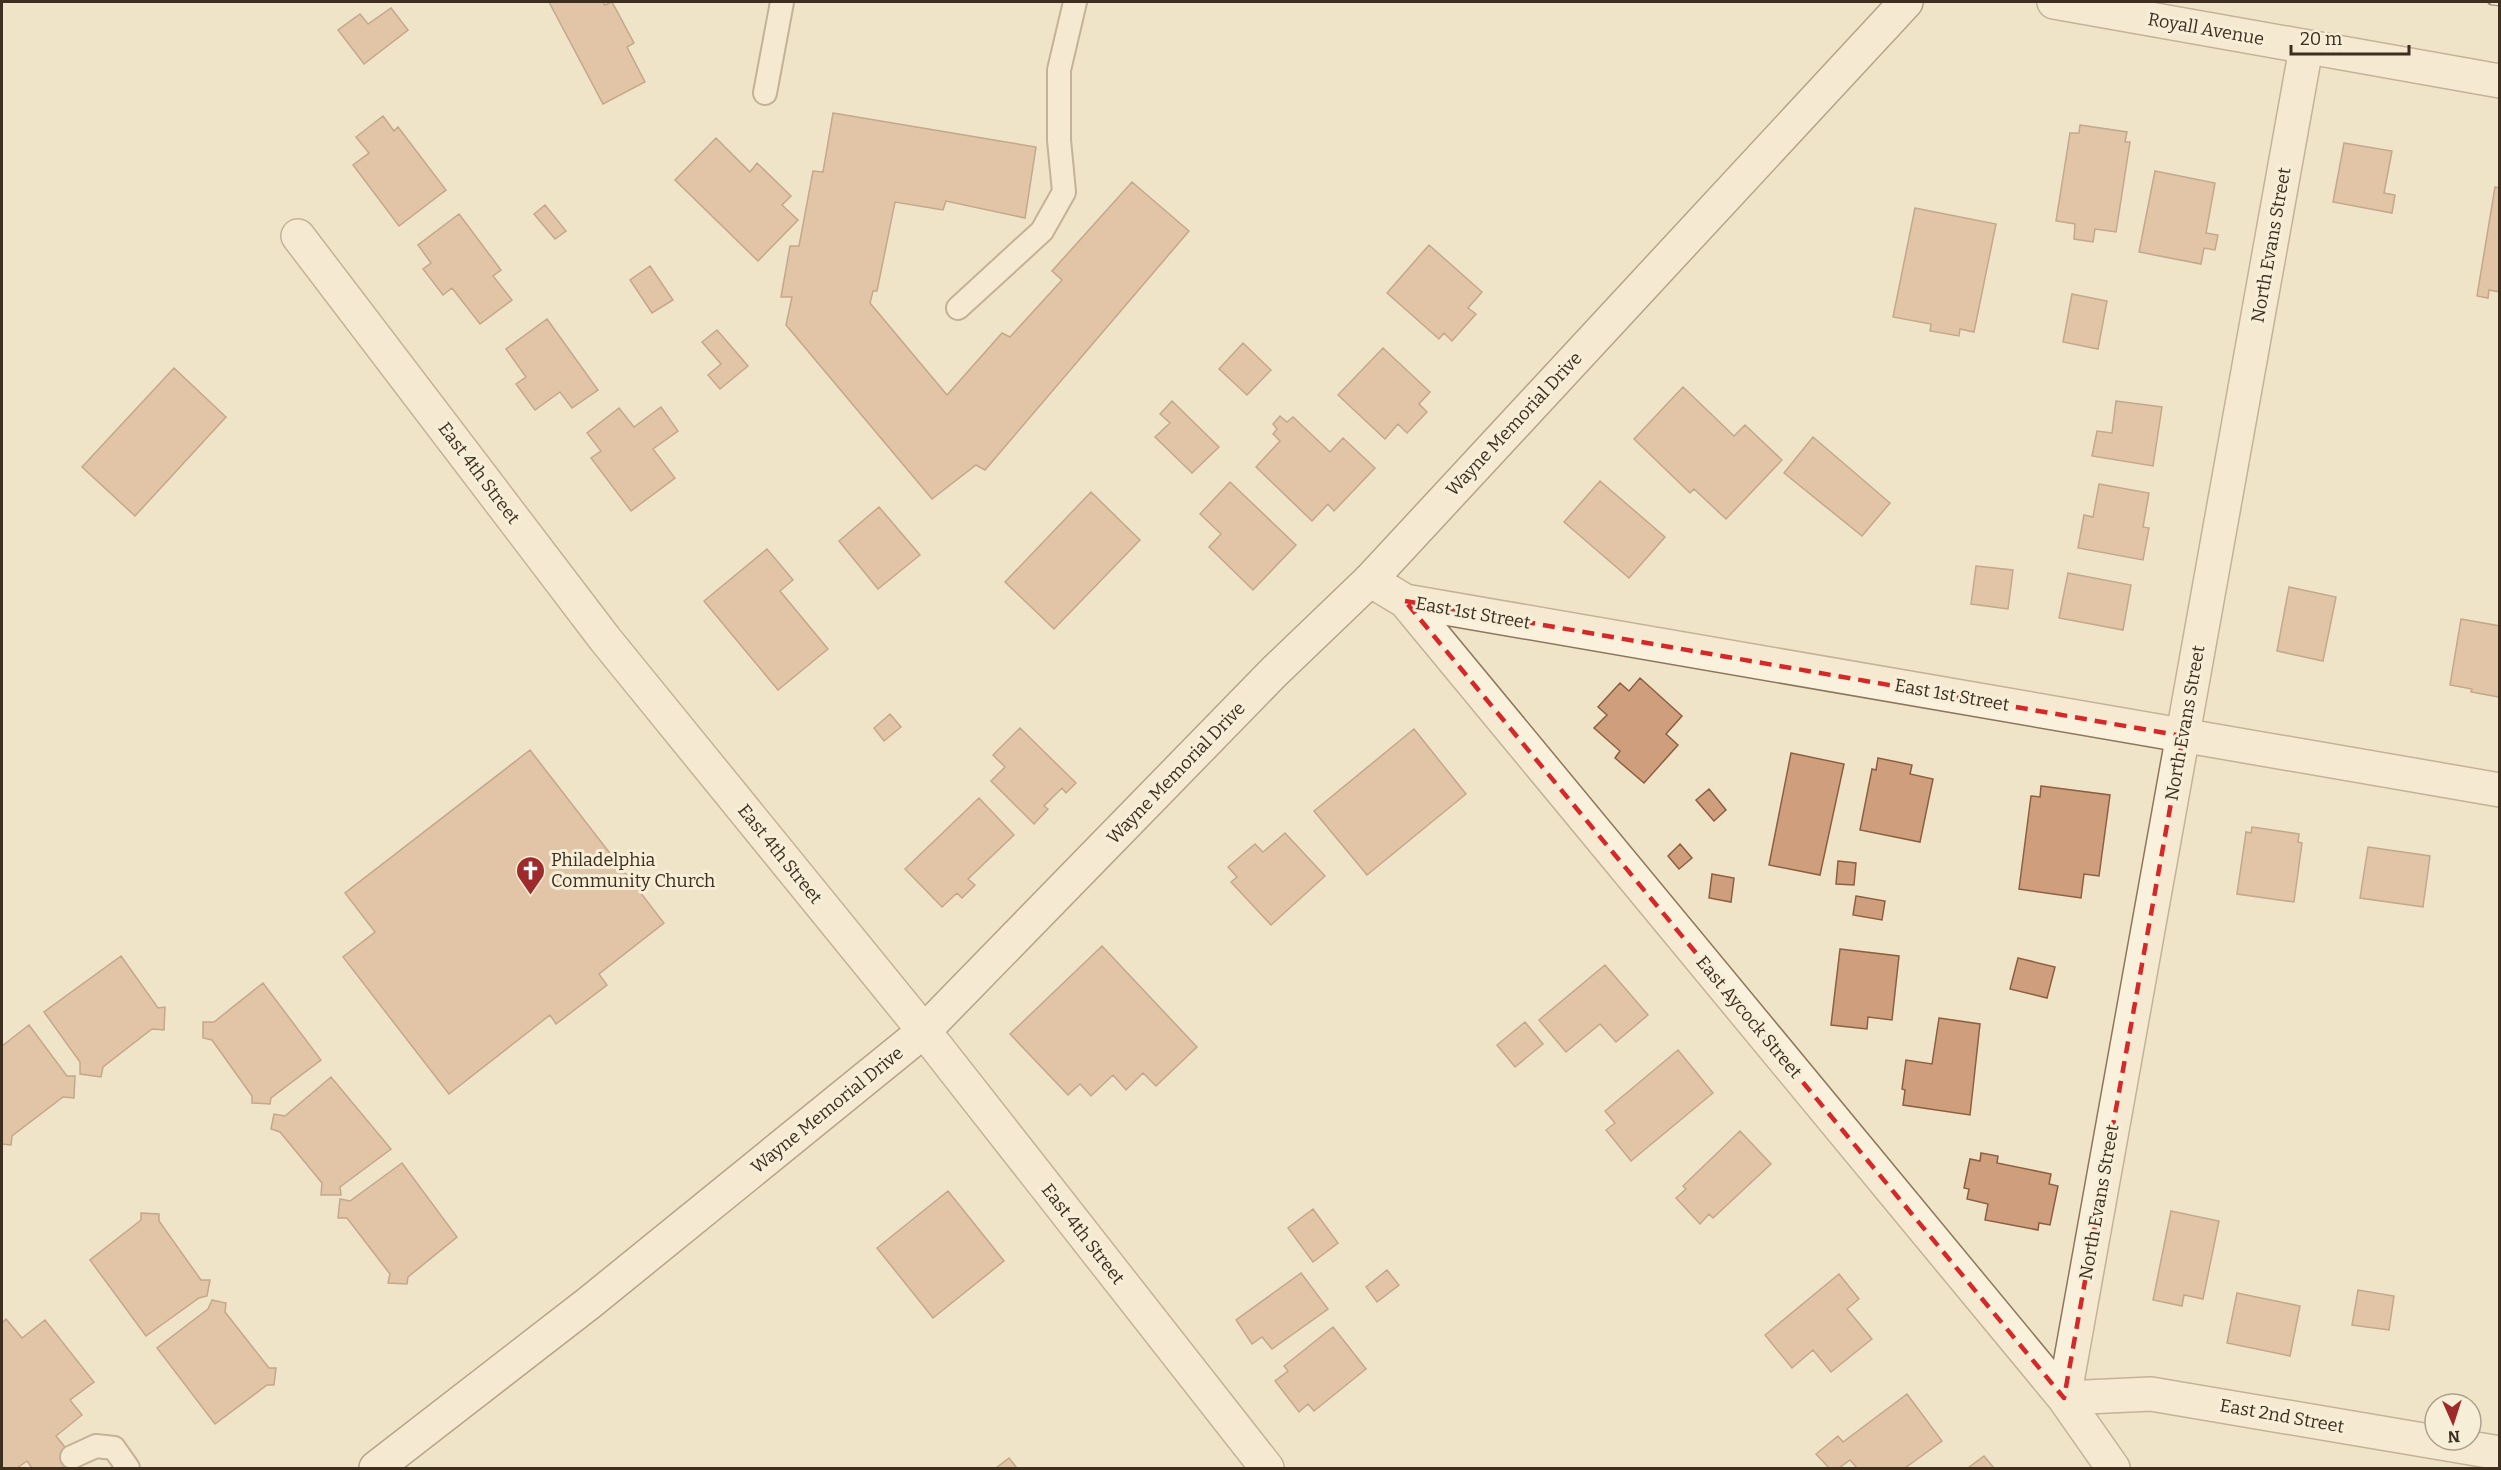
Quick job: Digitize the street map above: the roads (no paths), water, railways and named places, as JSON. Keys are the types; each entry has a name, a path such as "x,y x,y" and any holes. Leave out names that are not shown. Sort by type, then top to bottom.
{"street":[{"name":"Wayne Memorial Drive","path":"376,1468 580,1310 924,1031 1274,672 1370,580 1906,2"},
{"name":"Royall Avenue","path":"2054,2 2499,81"},
{"name":"North Evans Street","path":"2064,1398 2306,48"},
{"name":"East 4th Street","path":"298,236 605,639 924,1031 1267,1468"},
{"name":"East Aycock Street","path":"1370,580 1405,601 2064,1398 2113,1468"},
{"name":"East 1st Street","path":"1405,601 2499,790"},
{"name":"East 2nd Street","path":"2064,1398 2151,1394 2499,1454"}],"lane":[{"path":"765,93 782,2"},
{"path":"958,308 1042,231 1064,192 1059,140 1059,70 1075,2"},
{"path":"72,1457 96,1446 114,1448 128,1468"}],"railway":[{"path":"2491,2 2500,3"}],"place":[{"name":"Philadelphia Community Church","path":"530,896"}]}
